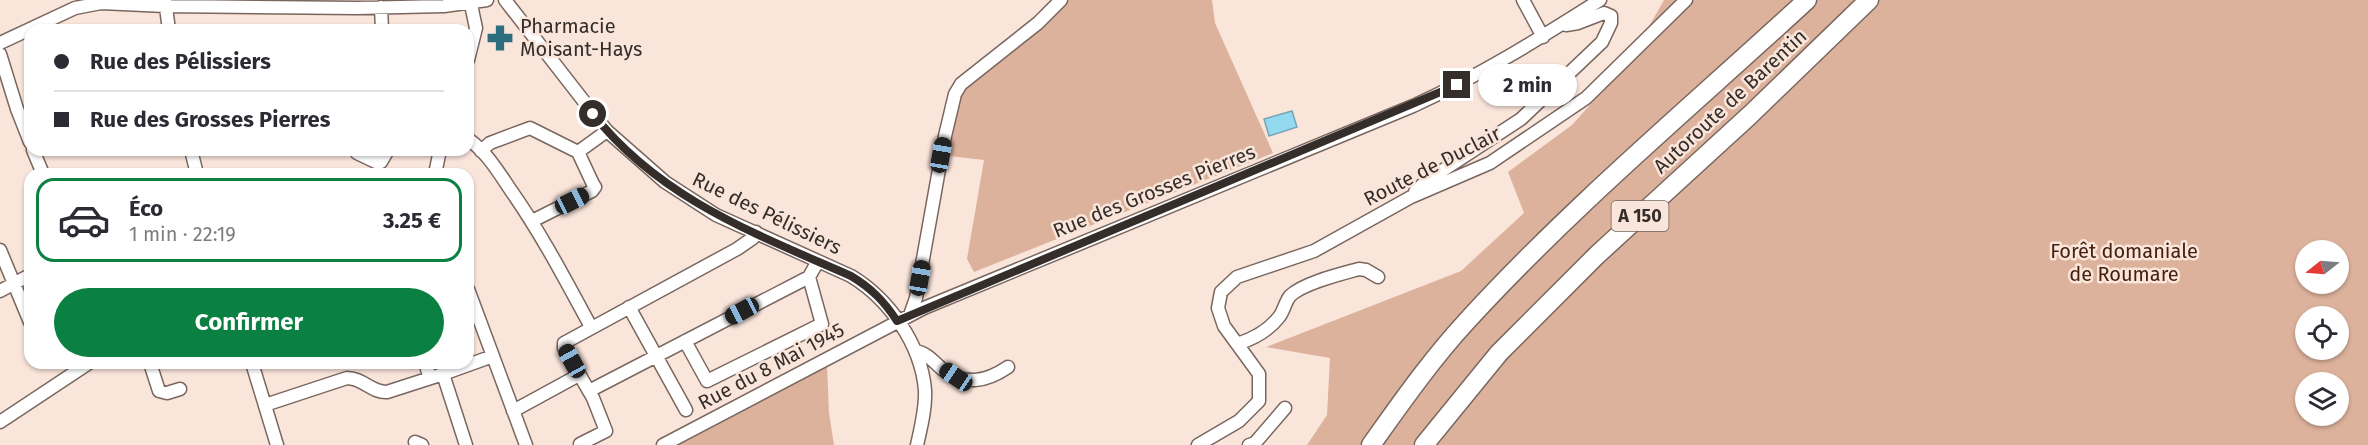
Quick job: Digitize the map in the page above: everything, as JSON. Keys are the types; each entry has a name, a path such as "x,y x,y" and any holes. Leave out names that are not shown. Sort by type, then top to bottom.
{"highway":[{"name":"Autoroute de Barentin","path":"1371,445 1413,386 1465,323 1605,182 1807,0"},
{"name":"Autoroute de Barentin","path":"1424,445 1499,352 1597,255 1750,115 1869,0"}],"street":[{"path":"37,24 75,4 165,3 381,7 487,0"},
{"name":"Rue des Pélissiers","path":"505,0 607,131 645,166 687,198 716,215 866,285 884,301 897,321"},
{"path":"910,315 916,298 945,136 955,94 961,84 1038,23 1061,0"},
{"path":"1523,0 1543,37"},
{"name":"Rue des Grosses Pierres","path":"897,321 1413,106 1471,79 1543,37 1599,0"},
{"name":"Route de Duclair","path":"1200,445 1239,422 1259,401 1259,374 1224,326 1218,308 1221,292 1237,277 1314,251 1411,197 1490,163 1586,98 1686,0"},
{"path":"470,2 476,28 474,36"},
{"path":"165,3 168,24"},
{"path":"381,7 381,24"},
{"path":"1411,197 1425,182 1521,119 1602,42 1611,23 1611,16 1604,13 1578,23 1559,26"},
{"path":"0,43 24,31"},
{"path":"0,54 24,128"},
{"path":"481,151 490,143 530,128 578,152 595,187 592,191 532,221"},
{"path":"578,152 607,131"},
{"path":"474,145 493,163 532,221 591,327"},
{"path":"363,156 378,163 384,156"},
{"path":"580,444 606,431 589,391 564,348 564,343 737,249 753,238 756,232"},
{"path":"0,250 24,308"},
{"path":"589,391 809,276 818,261"},
{"path":"1238,346 1267,328 1279,316 1290,296 1308,286 1359,269 1378,277"},
{"path":"685,342 707,381 822,324 809,276"},
{"path":"0,291 24,278"},
{"path":"474,305 526,445"},
{"path":"629,307 686,410"},
{"path":"897,321 915,351 925,390 917,445"},
{"name":"Rue du 8 Mai 1945","path":"663,445 882,331 897,321"},
{"path":"915,351 926,353 956,377 967,380 990,379 1008,367"},
{"path":"474,363 493,356"},
{"path":"0,422 80,369"},
{"path":"152,369 159,391 167,393 180,388"},
{"path":"254,369 277,445"},
{"path":"431,369 437,376 466,445"},
{"path":"265,405 346,378 357,378 380,393 457,369"},
{"path":"513,411 579,375"},
{"path":"1249,445 1254,443 1286,408"}],"green space":[{"path":"1061,0 1212,0 1215,23 1273,153 974,272 967,259 984,160 941,155 955,94"},
{"name":"Forêt domaniale de Roumare","path":"1664,0 2368,0 2368,445 1307,445 1327,415 1330,358 1266,347 1461,271 1524,213 1508,172 1572,125 1630,60"},
{"path":"827,366 829,413 834,445 655,445"}],"water":[{"path":"1292,111 1297,127 1269,136 1264,119"}],"place":[{"name":"Pharmacie Moisant-Hays","path":"500,38"}],"route":[{"path":"593,114 623,147 687,198 716,215 851,276 881,298 897,321 939,301 1413,106 1457,85"}]}
